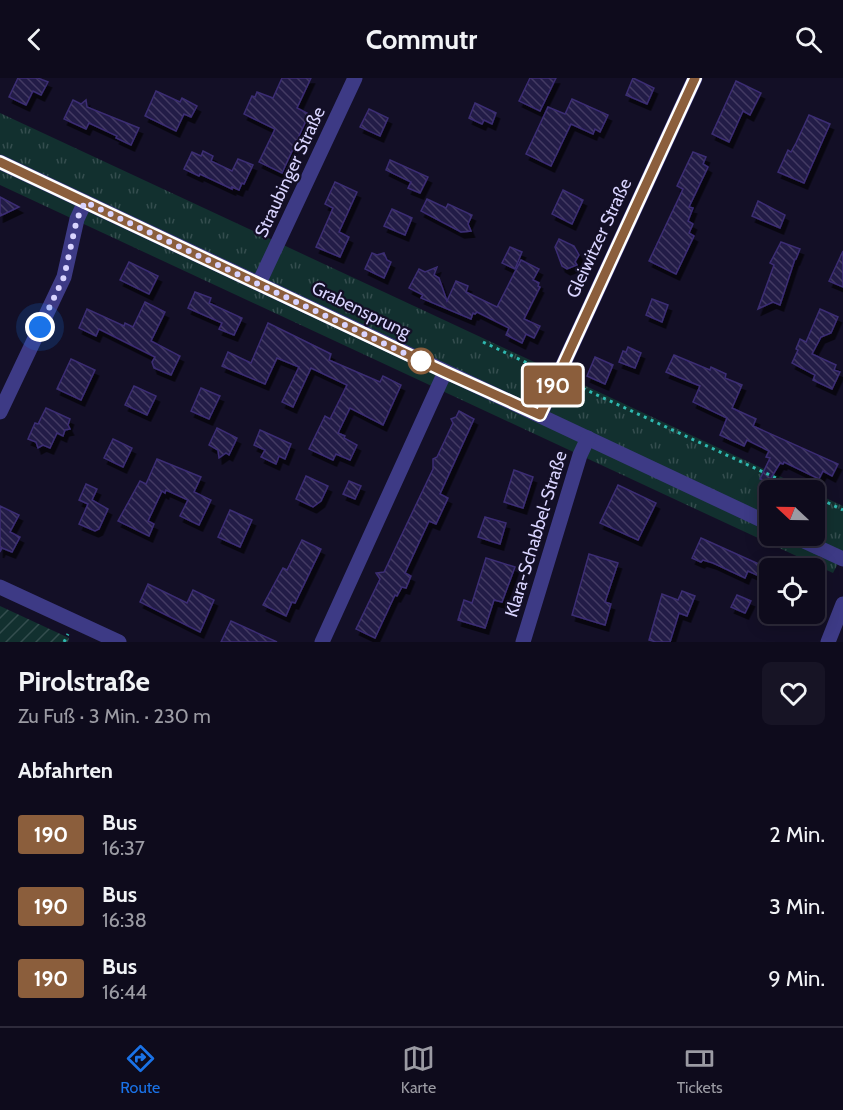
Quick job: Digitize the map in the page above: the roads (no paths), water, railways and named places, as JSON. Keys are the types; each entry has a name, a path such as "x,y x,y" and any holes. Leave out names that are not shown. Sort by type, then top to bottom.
{"street":[{"name":"Straubinger Straße","path":"259,283 356,78"},
{"name":"Gleiwitzer Straße","path":"540,415 695,78"},
{"name":"Grabensprung","path":"0,162 759,519"},
{"path":"0,412 64,277 77,219 85,202"},
{"path":"322,642 445,372"},
{"name":"Klara-Schabbel-Straße","path":"523,642 580,455 588,438"},
{"path":"815,546 843,559"},
{"path":"0,587 119,642"},
{"path":"828,642 843,604"}]}
